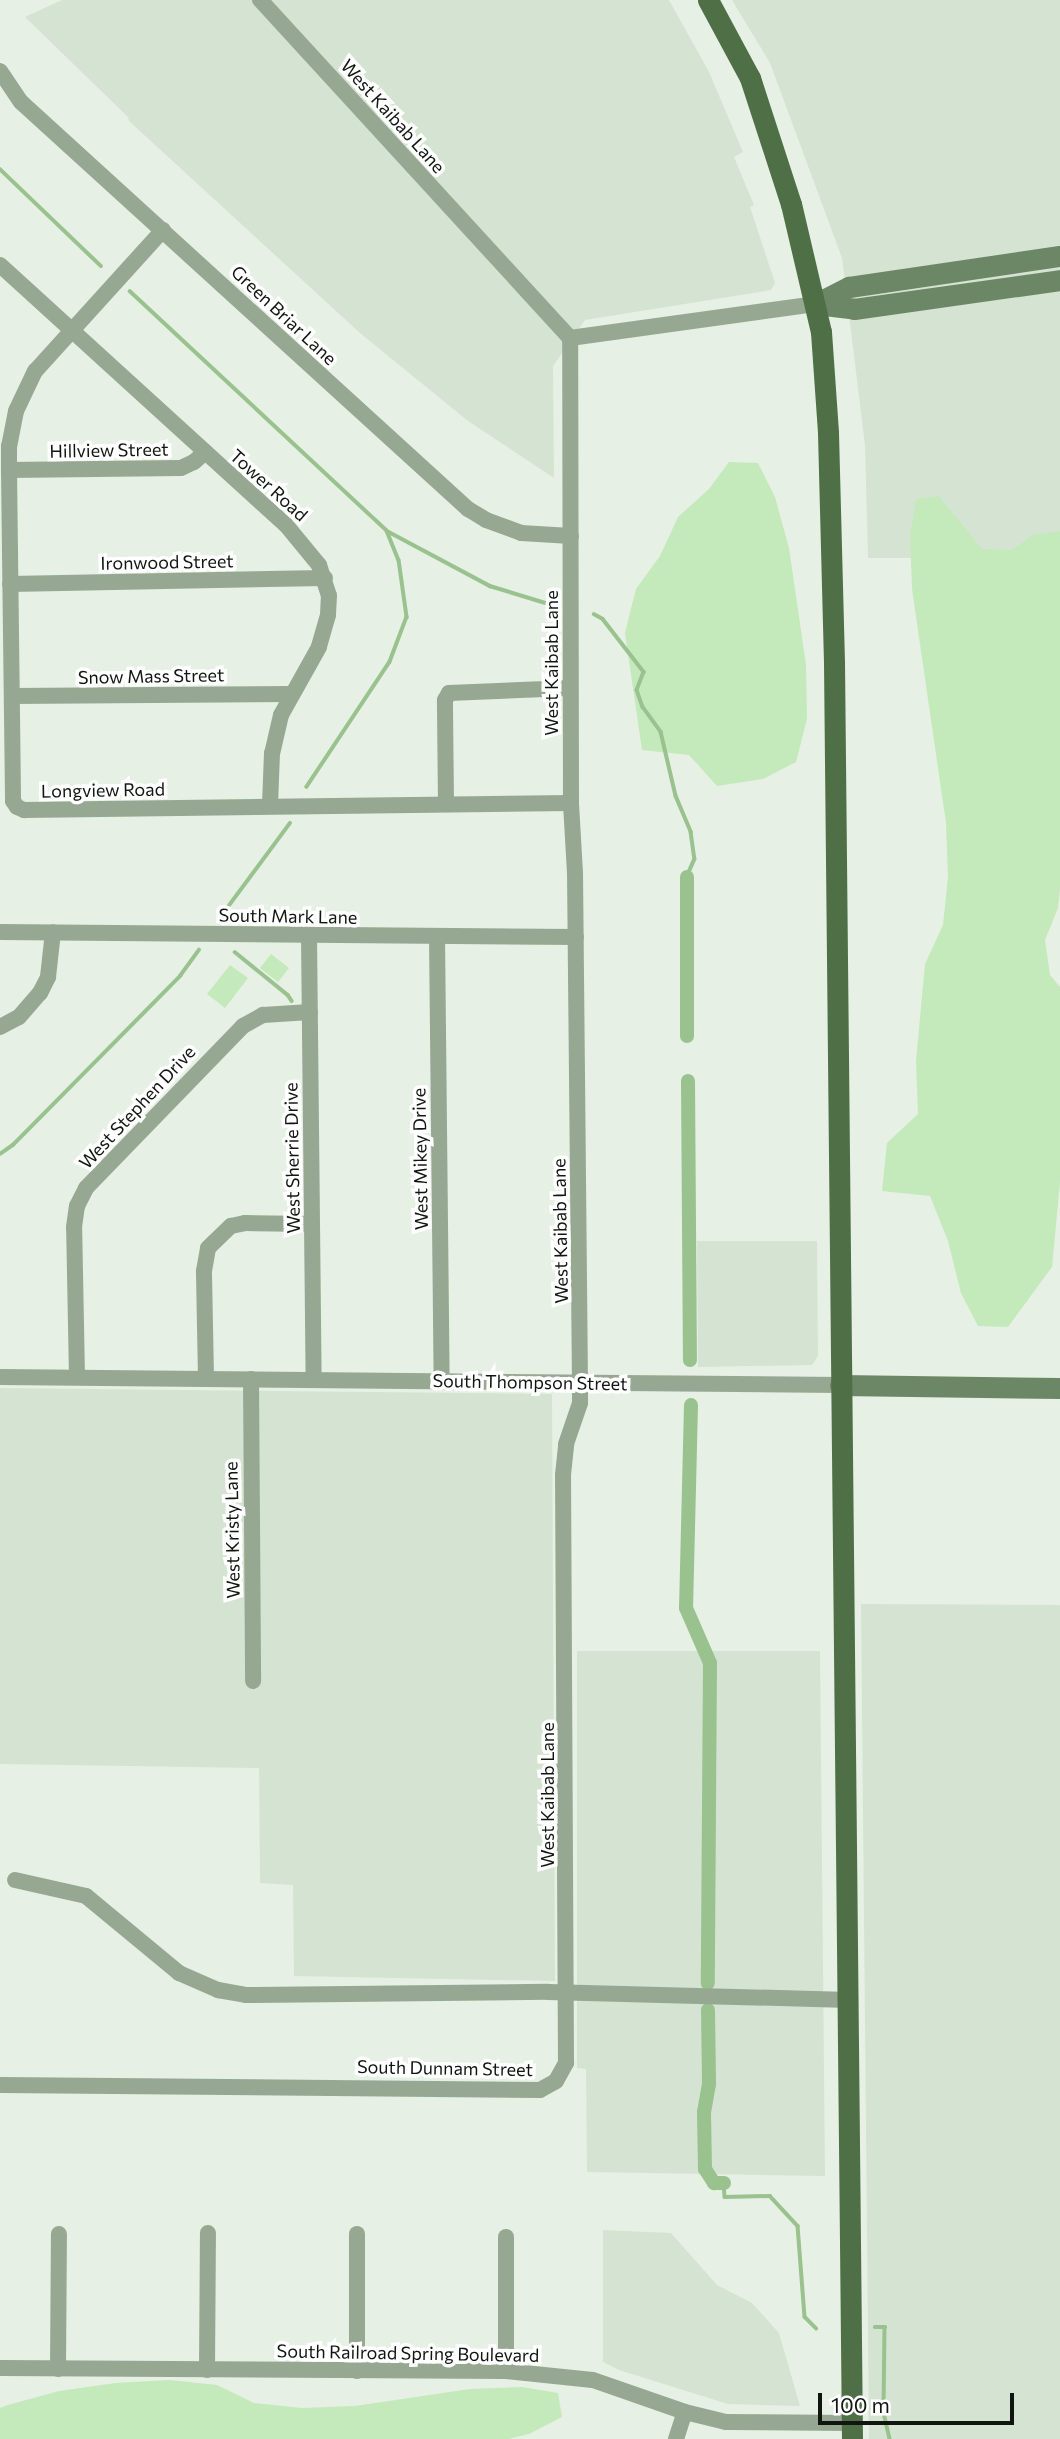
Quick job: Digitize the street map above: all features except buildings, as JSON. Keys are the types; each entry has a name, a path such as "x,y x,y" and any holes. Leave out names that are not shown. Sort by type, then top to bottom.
{"main road":[{"path":"708,0 733,44 761,107 799,232 821,331 825,395 832,552 849,2000 851,2431"}],"street":[{"name":"West Kaibab Lane","path":"260,0 570,338 571,803 576,937 580,1403 566,1444 564,1475 568,1993"},
{"name":"Green Briar Lane","path":"0,71 21,102 468,509 486,520 521,533 571,536"},
{"name":"Longview Road","path":"163,230 69,330 35,371 24,390 11,430 9,470 13,801 24,810 571,803"},
{"path":"815,304 849,287 1060,256"},
{"name":"Tower Road","path":"0,265 299,538 324,578 329,595 325,633 290,694 274,738 270,806"},
{"path":"570,338 815,304 854,309 1060,280"},
{"name":"Hillview Street","path":"9,470 181,468 194,462 205,452"},
{"name":"Ironwood Street","path":"10,584 324,578"},
{"path":"446,804 445,700 449,693 570,688"},
{"name":"Snow Mass Street","path":"12,696 290,694"},
{"name":"South Mark Lane","path":"0,932 576,937"},
{"path":"0,1027 19,1017 40,993 48,977 53,932"},
{"name":"West Sherrie Drive","path":"309,936 314,1380"},
{"name":"West Mikey Drive","path":"437,936 442,1381"},
{"name":"West Stephen Drive","path":"78,1377 74,1227 77,1206 86,1188 243,1026 263,1016 285,1011 310,1012"},
{"path":"206,1378 204,1272 208,1248 231,1226 245,1223 312,1224"},
{"name":"South Thompson Street","path":"0,1377 1060,1388"},
{"name":"West Kristy Lane","path":"251,1379 253,1681"},
{"path":"15,1880 86,1896 179,1973 218,1990 275,1995 307,1992 568,1993 849,2000"},
{"name":"South Dunnam Street","path":"0,2085 540,2090 556,2081 566,2063 568,1993"},
{"path":"207,2370 208,2233"},
{"path":"58,2369 60,2234"},
{"path":"357,2234 357,2371"},
{"path":"506,2236 506,2371"},
{"name":"South Railroad Spring Boulevard","path":"0,2368 506,2371 593,2380 685,2412 726,2422 851,2431"},
{"path":"676,2439 685,2412"}],"shaded area":[{"path":"62,0 669,0 709,72 743,152 734,157 754,205 750,207 775,283 771,290 585,320 553,366 554,478 468,421 360,333 129,121 128,117 25,17"},
{"path":"732,0 1060,0 1060,558 868,558 865,445 842,258 770,63"},
{"path":"697,1241 817,1241 818,1356 812,1365 698,1367"},
{"path":"0,1388 552,1394 555,1981 294,1976 293,1885 260,1883 259,1768 0,1764"},
{"path":"861,1604 1060,1605 1060,2439 869,2439"},
{"path":"577,1651 820,1651 825,2176 587,2172 586,2069 577,2068"},
{"path":"603,2230 671,2233 717,2285 752,2303 779,2333 800,2406 728,2404 619,2370 603,2362"}],"green space":[{"path":"729,462 758,463 775,497 789,548 806,665 807,719 796,762 763,779 717,786 689,755 642,750 625,633 636,589 660,556 678,517 709,489"},
{"path":"939,496 982,549 1012,550 1033,535 1060,531 1060,888 1058,908 1045,940 1050,975 1060,987 1060,1182 1052,1267 1008,1327 978,1326 961,1293 948,1241 930,1196 882,1191 887,1143 918,1114 916,1061 925,964 943,925 948,877 946,823 912,589 910,536 916,499"},
{"path":"271,954 289,968 278,982 260,968"},
{"path":"230,965 248,978 225,1008 207,994"},
{"path":"169,2380 217,2385 254,2403 302,2408 355,2406 470,2389 522,2387 558,2393 562,2417 529,2434 508,2439 0,2439 0,2408 8,2405 59,2391 116,2383"}],"waterway":[{"path":"0,169 101,266"},
{"path":"130,291 387,531 399,560 407,617 390,662 307,787"},
{"path":"389,532 490,586 549,604"},
{"path":"594,614 603,619 644,672 637,690 643,707 661,732 676,796 691,832 695,859 687,877"},
{"path":"219,919 290,823"},
{"path":"687,877 687,1036"},
{"path":"0,1154 13,1145 180,976 199,950"},
{"path":"235,952 292,1001"},
{"path":"688,1081 690,1360"},
{"path":"691,1405 686,1608 710,1663 708,1983"},
{"path":"708,2010 709,2084 704,2112 705,2169 714,2183 724,2183"},
{"path":"724,2183 725,2197 770,2196 798,2226 805,2317 816,2328"},
{"path":"875,2327 885,2327 884,2413 890,2439"}]}
